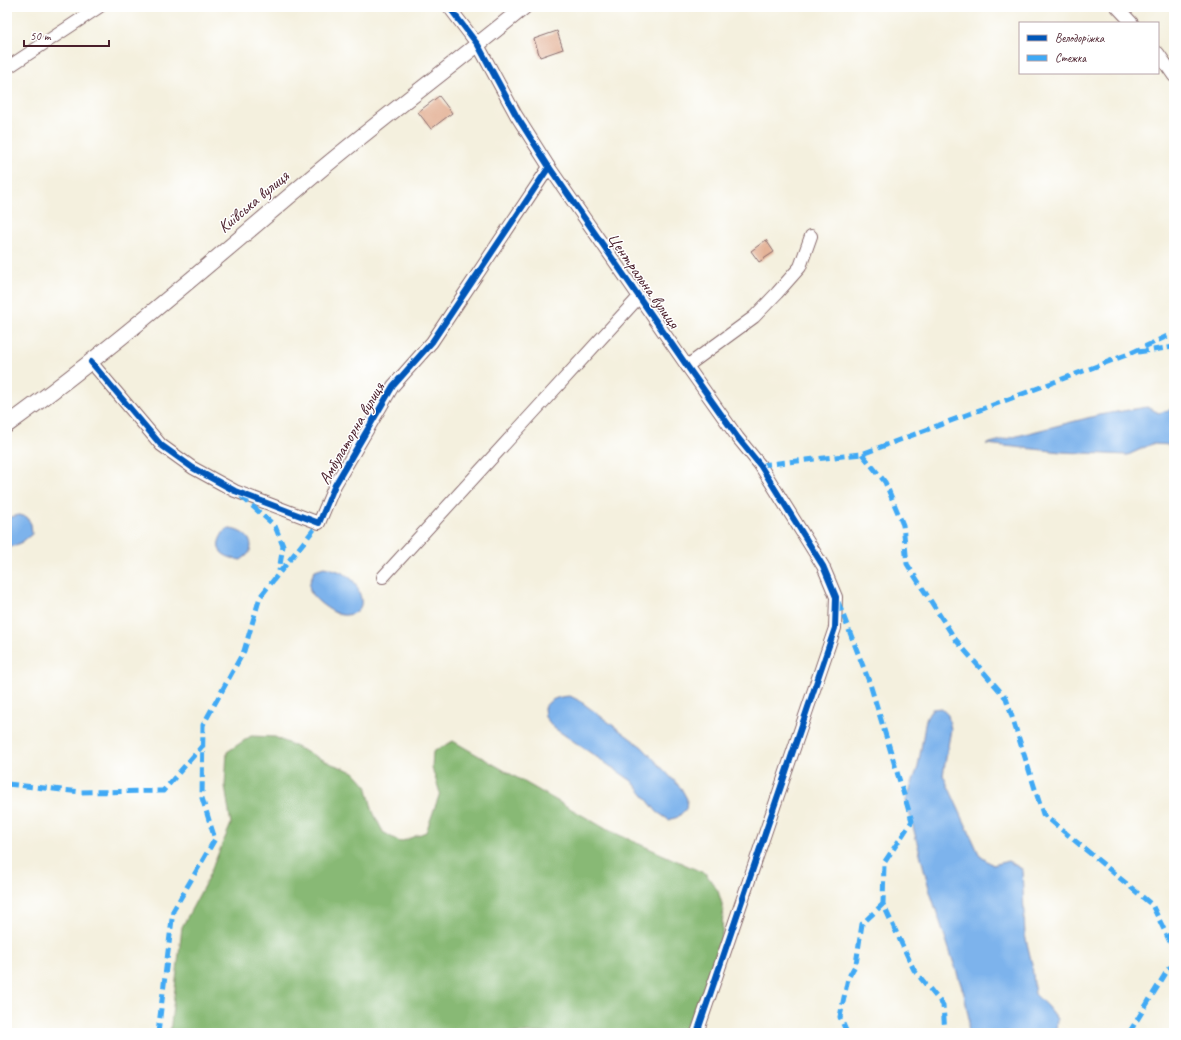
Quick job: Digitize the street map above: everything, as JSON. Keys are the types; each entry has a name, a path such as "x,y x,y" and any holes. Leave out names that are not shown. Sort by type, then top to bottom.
{"street":[{"path":"7,68 99,7"},
{"name":"Центральна вулиця","path":"449,7 478,45 516,115 549,167 687,366 738,438 760,465 823,566 836,597 835,628 697,1033"},
{"name":"Київська вулиця","path":"7,425 44,399 91,362 343,151 524,7"},
{"path":"1117,7 1131,22"},
{"path":"1159,54 1174,76"},
{"name":"Амбулаторна вулиця","path":"91,362 160,444 193,468 235,491 319,523 335,485 393,386 432,342 549,167"},
{"path":"687,366 754,318 778,293 800,267 811,236"},
{"path":"384,577 639,297"}],"green space":[{"path":"251,736 275,737 332,764 354,772 366,785 373,812 383,832 400,842 426,832 440,793 432,768 433,752 453,741 606,829 706,874 718,891 723,907 722,936 688,1033 170,1033 182,927 206,882 231,824 225,786 227,752"}],"water":[{"path":"1147,407 1159,413 1174,408 1174,445 1152,444 1128,455 1062,452 986,444 1099,415"},
{"path":"19,515 27,517 31,524 32,534 22,542 7,549 7,518"},
{"path":"226,529 241,532 249,539 251,543 249,553 241,560 228,557 220,550 219,541"},
{"path":"324,567 340,572 353,580 356,584 361,599 361,605 358,611 348,615 341,615 331,610 315,598 310,591 311,580 315,570"},
{"path":"570,696 580,701 642,747 681,788 687,799 686,809 678,817 669,820 657,812 632,781 554,728 545,717 544,708 549,702 555,699"},
{"path":"941,708 948,715 951,729 943,775 980,856 993,865 1008,861 1022,869 1025,935 1032,964 1035,994 1057,1019 1056,1033 967,1033 969,1019 964,994 930,892 906,800 918,767 926,719 932,709"}],"building":[{"path":"557,31 563,49 540,57 534,39"},
{"path":"439,96 452,113 431,129 418,112"},
{"path":"766,240 774,252 759,262 751,251"}],"marked path":[{"path":"760,465 862,454 1129,354 1174,333"},
{"path":"1138,352 1174,347"},
{"path":"862,454 885,482 903,525 907,564 955,639 1006,698 1043,814 1152,905 1174,950"},
{"path":"241,496 275,526 283,546 279,571"},
{"path":"158,1033 173,911 215,839 202,798 203,725 244,651 260,597 319,523"},
{"path":"838,602 870,684 912,821 884,863 883,904 914,970 943,1005 945,1033"},
{"path":"7,784 81,792 163,791 203,745"},
{"path":"847,1033 840,1017 848,978 856,964 862,924 883,904"},
{"path":"1129,1033 1169,968 1174,967"}],"cycle path":[{"path":"449,7 478,45 516,115 549,167 687,366 738,438 760,465 823,566 836,597 835,628 697,1033"},
{"path":"91,362 161,445 193,468 235,491 319,523 335,485 393,386 432,342 549,167"}]}
